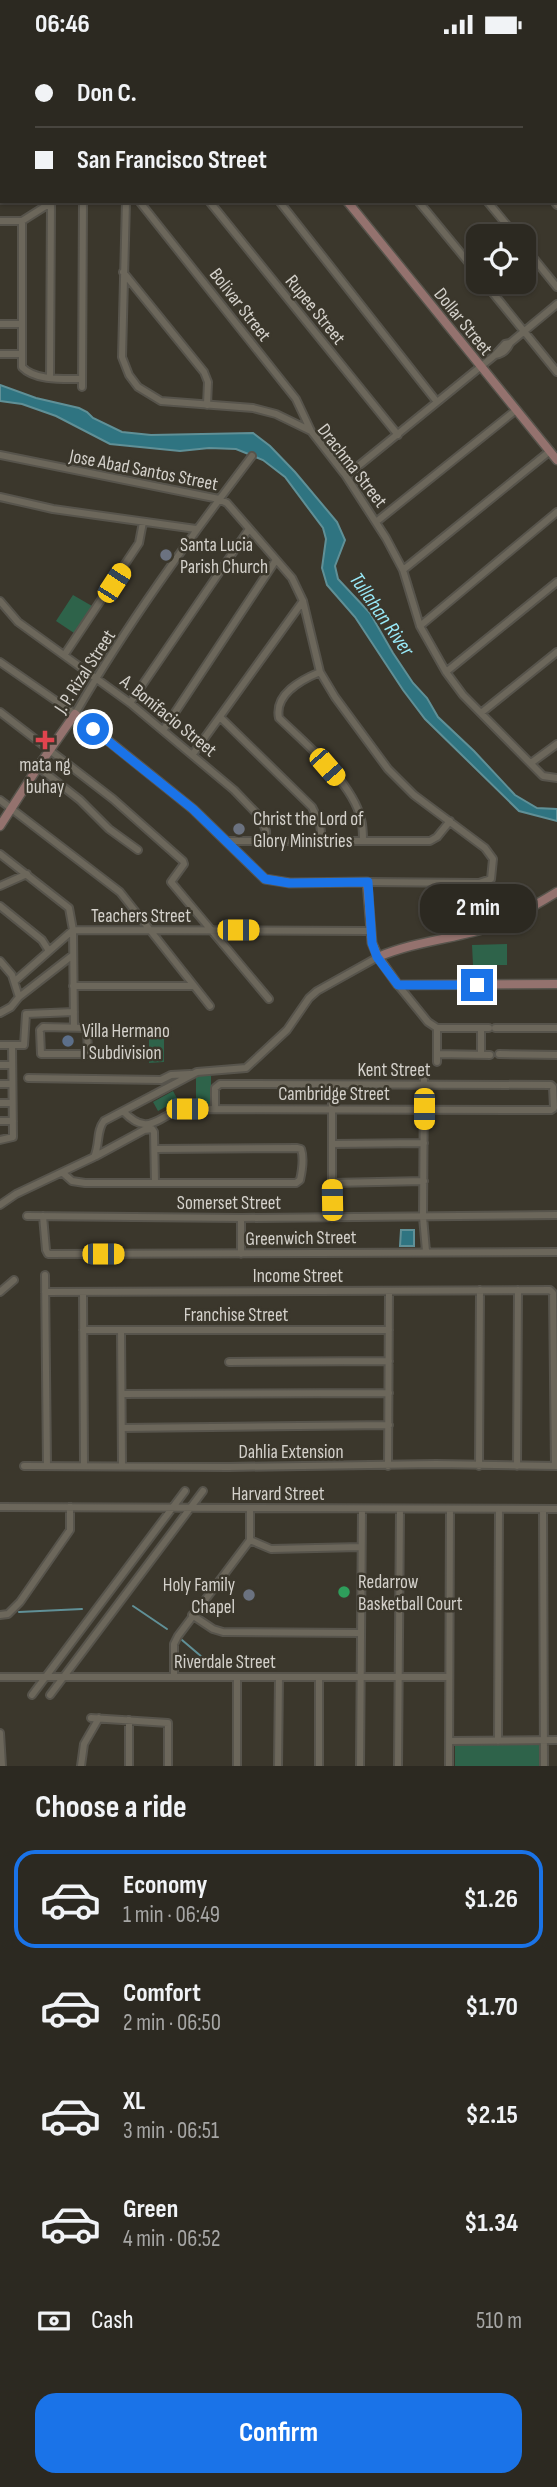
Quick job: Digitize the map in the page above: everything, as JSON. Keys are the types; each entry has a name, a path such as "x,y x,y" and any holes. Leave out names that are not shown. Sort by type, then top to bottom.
{"street":[{"path":"0,221 22,221 50,203"},
{"path":"50,378 52,203"},
{"path":"22,221 22,370 82,383 83,203"},
{"name":"Drachma Street","path":"126,203 122,357 131,378 144,392 161,401 253,408 276,414 311,431 346,476 376,522 403,571 420,626 463,695 543,776 557,778"},
{"name":"Bolivar Street","path":"141,203 296,399 311,431"},
{"name":"Rupee Street","path":"211,203 398,435"},
{"path":"281,203 437,403"},
{"name":"Dollar Street","path":"349,203 557,460"},
{"path":"420,203 466,259"},
{"path":"489,203 506,224"},
{"path":"536,262 557,287"},
{"path":"123,272 204,372 208,382 207,405"},
{"path":"494,294 557,372"},
{"path":"346,476 557,304"},
{"path":"0,324 21,324"},
{"path":"0,353 22,354"},
{"path":"376,522 516,410"},
{"path":"403,571 550,450"},
{"name":"Jose Abad Santos Street","path":"0,455 219,499 227,503 292,577 303,601 320,672 335,697 388,769 414,795 485,848 493,859 491,879 479,883 368,882"},
{"name":"J. P. Rizal Street","path":"0,826 196,529 252,456"},
{"path":"0,497 53,509 196,529"},
{"path":"420,626 557,512"},
{"path":"65,654 139,543 143,522"},
{"path":"130,703 249,529"},
{"path":"164,729 276,560"},
{"path":"446,671 557,582"},
{"name":"A. Bonifacio Street","path":"0,601 18,622 97,677 193,754 256,811 263,822 266,841"},
{"path":"193,754 303,601"},
{"path":"481,713 557,652"},
{"path":"0,661 75,714 184,801 265,879 289,883 368,882 370,931 377,957 428,1023 437,1028 557,1028"},
{"path":"320,672 292,687 280,701 277,710 279,718 317,755 351,797 361,818 363,841"},
{"path":"0,712 113,799 183,861 184,864 171,880 269,999"},
{"path":"221,718 312,807 320,824 322,841"},
{"path":"531,763 557,744"},
{"path":"38,767 80,800 109,829 138,850"},
{"path":"0,800 120,892 210,1006"},
{"path":"223,841 430,841 437,837 450,821"},
{"path":"0,854 69,908 73,930 74,1027"},
{"path":"0,886 27,874"},
{"path":"28,1078 161,1080 171,1075 246,1068 286,1030 303,1005 317,991 377,957 411,945 477,931 524,911 557,892"},
{"path":"0,906 42,940 49,951"},
{"name":"Teachers Street","path":"15,981 73,930 370,931"},
{"path":"0,1013 11,1007 19,997 73,955"},
{"path":"1,962 15,981 19,997"},
{"path":"398,985 557,984"},
{"path":"73,986 193,986"},
{"path":"0,1045 24,1045 25,1017 28,1013 74,1012"},
{"path":"74,1027 87,1028 88,1054 41,1054 41,1028 74,1027"},
{"path":"437,1028 437,1058 490,1055"},
{"path":"481,1028 481,1055"},
{"path":"0,1140 13,1137 12,1045"},
{"path":"499,1054 557,1055"},
{"path":"0,1065 12,1065"},
{"path":"94,1157 98,1150 101,1124 191,1074"},
{"path":"424,1074 426,1251"},
{"path":"0,1084 12,1084"},
{"name":"Kent Street","path":"215,1109 215,1088 218,1084 553,1086 553,1109"},
{"path":"332,1085 332,1218"},
{"path":"0,1103 12,1103"},
{"name":"Cambridge Street","path":"123,1111 133,1121 153,1123 179,1109 553,1109"},
{"path":"0,1121 13,1121"},
{"path":"0,1205 16,1194 148,1129 154,1132 155,1182"},
{"path":"332,1145 424,1143"},
{"path":"63,1173 77,1182 296,1183 300,1180 303,1153 297,1148 155,1149"},
{"path":"332,1183 424,1181"},
{"name":"Somerset Street","path":"27,1216 332,1218 557,1215"},
{"name":"Greenwich Street","path":"43,1216 46,1253 557,1252"},
{"path":"240,1218 241,1254"},
{"path":"45,1275 47,1466"},
{"path":"0,1292 14,1280"},
{"path":"479,1466 480,1290"},
{"path":"517,1466 518,1290"},
{"path":"388,1466 389,1291"},
{"name":"Income Street","path":"45,1292 552,1291 556,1466"},
{"path":"83,1292 84,1466"},
{"name":"Franchise Street","path":"83,1330 389,1330"},
{"path":"121,1330 122,1467"},
{"path":"229,1361 389,1361"},
{"path":"122,1394 389,1393"},
{"path":"122,1428 389,1425"},
{"name":"Dahlia Extension","path":"24,1466 556,1466"},
{"path":"32,1695 186,1491"},
{"path":"50,1695 203,1491"},
{"name":"Harvard Street","path":"0,1507 557,1509"},
{"path":"0,1615 8,1614 20,1602 70,1531 70,1507"},
{"path":"174,1677 174,1644 192,1615 250,1540 250,1509"},
{"path":"360,1766 362,1509"},
{"path":"398,1766 400,1509"},
{"path":"449,1766 450,1509"},
{"path":"498,1741 499,1509"},
{"path":"543,1509 544,1766"},
{"path":"250,1540 271,1549 362,1547"},
{"path":"192,1615 213,1629 223,1632 360,1633"},
{"name":"Riverdale Street","path":"0,1677 449,1677"},
{"path":"237,1677 237,1766"},
{"path":"278,1766 279,1677"},
{"path":"319,1677 319,1766"},
{"path":"91,1718 168,1723 168,1766"},
{"path":"81,1766 84,1744 99,1718"},
{"path":"129,1766 130,1720"},
{"path":"0,1733 2,1766"},
{"path":"449,1741 557,1741"}],"green space":[{"path":"73,595 92,606 74,633 56,621"},
{"path":"507,944 507,965 473,965 472,945"},
{"path":"149,1037 164,1037 164,1062 149,1063"},
{"path":"196,1076 211,1076 211,1106 196,1106"},
{"path":"173,1091 178,1100 158,1111 153,1102"},
{"path":"455,1740 541,1740 542,1766 455,1766"}],"water":[{"path":"0,385 36,398 79,408 122,432 151,435 253,433 270,446 337,522 345,540 335,566 338,579 370,613 393,653 438,717 515,795 537,808 557,809 557,821 519,811 425,719 355,617 327,585 322,568 326,539 323,528 285,477 263,460 236,449 180,451 110,444 56,416 22,404 0,401"},
{"path":"401,1230 414,1230 414,1246 400,1246"}],"waterway":[{"path":"133,1606 167,1629"},
{"path":"19,1612 82,1609"},
{"path":"182,1640 202,1657"}],"place":[{"name":"Santa Lucia Parish Church","path":"166,555"},
{"name":"mata ng buhay","path":"45,740"},
{"name":"Christ the Lord of Glory Ministries","path":"239,829"},
{"name":"Villa Hermano I Subdivision","path":"68,1041"},
{"name":"Redarrow Basketball Court","path":"344,1592"},
{"name":"Holy Family Chapel","path":"249,1595"}],"route":[{"path":"93,729 193,809 265,879 289,883 368,882 373,948 398,985 477,985"}],"water label":[{"name":"Tullahan River","path":"382,614"}]}
